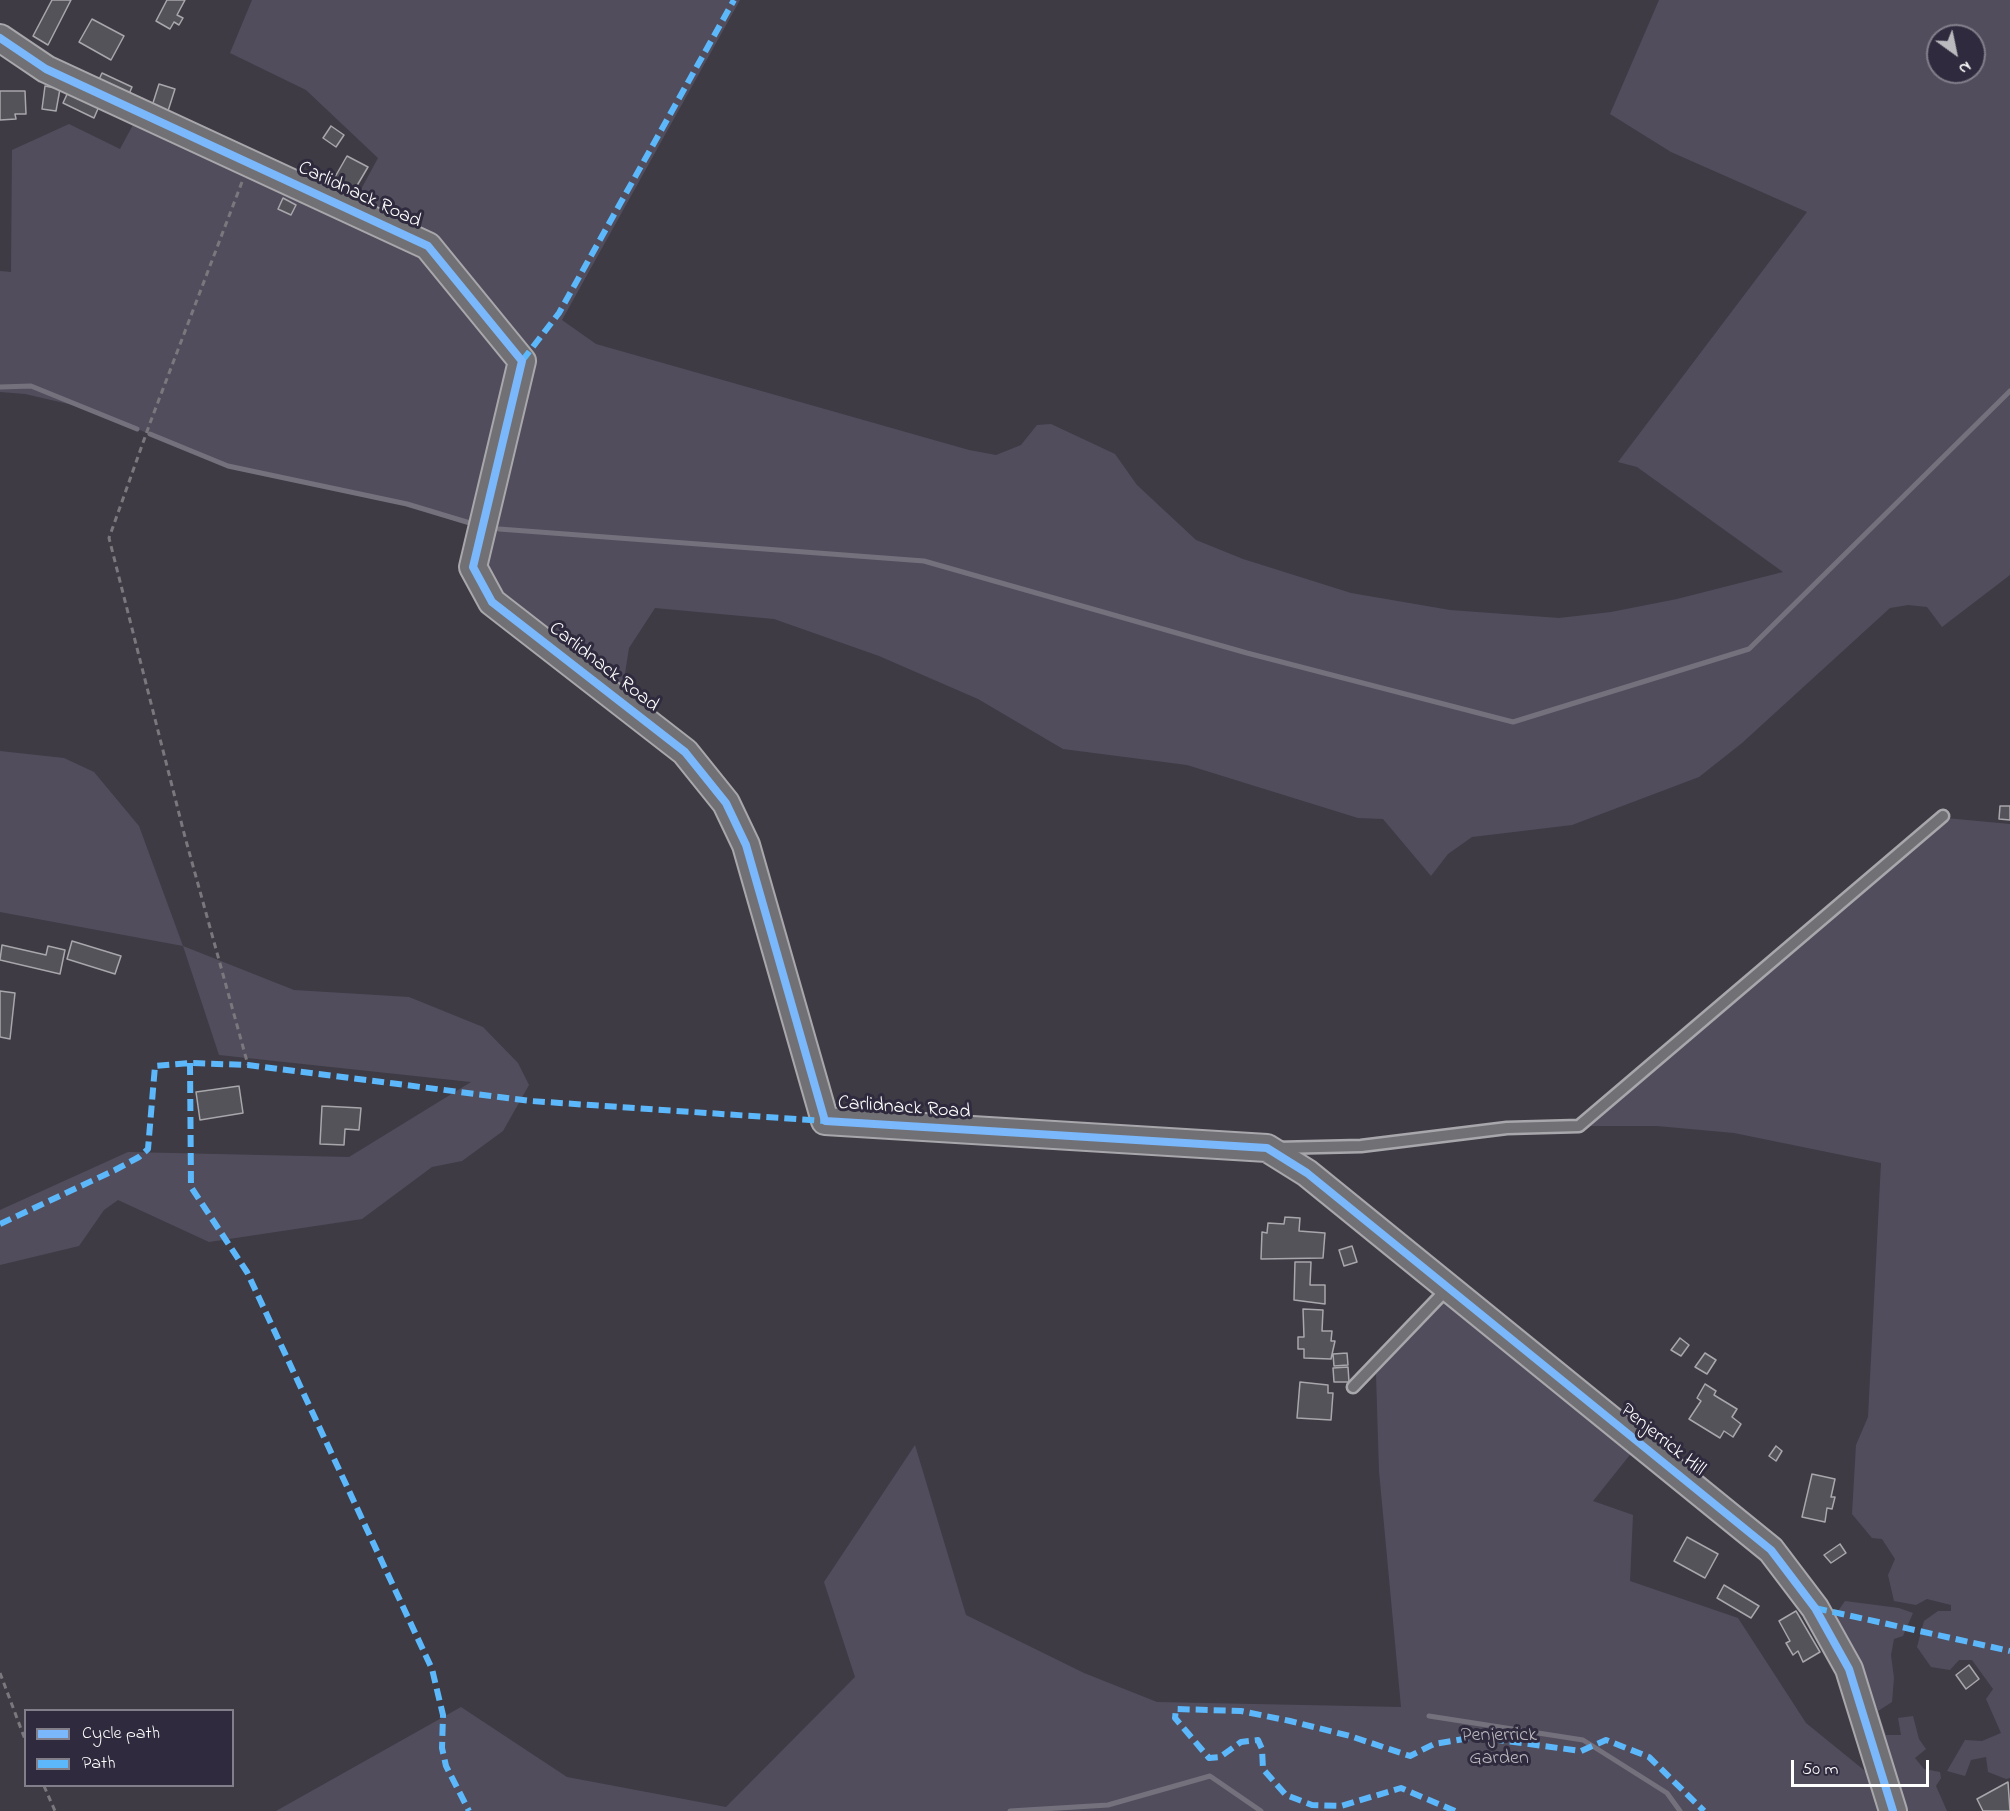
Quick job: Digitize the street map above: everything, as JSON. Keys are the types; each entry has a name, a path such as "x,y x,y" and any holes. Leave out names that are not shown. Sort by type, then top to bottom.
{"street":[{"name":"Carlidnack Road","path":"0,38 46,69 428,246 522,361 473,567 492,603 685,752 726,803 746,846 825,1121 1268,1148 1307,1173"},
{"name":"Penjerrick Hill","path":"1307,1173 1770,1550 1815,1608 1850,1669 1893,1811"}],"lane":[{"path":"1268,1148 1361,1146 1484,1130 1579,1126 1943,816"},
{"path":"1353,1387 1448,1288"}],"path":[{"path":"248,1065 184,837 109,538 150,423 249,164"},
{"path":"0,1672 24,1737"},
{"path":"45,1787 56,1811"}],"green space":[{"path":"252,0 740,0 562,320 596,344 969,450 996,455 1021,445 1037,425 1051,424 1115,454 1137,485 1196,540 1243,559 1351,593 1450,610 1559,618 1611,612 1677,599 1783,572 1637,467 1618,462 1807,212 1671,152 1610,114 1659,0 2010,0 2010,575 1942,627 1927,607 1908,605 1890,608 1742,743 1699,777 1572,825 1472,837 1448,854 1431,876 1383,819 1358,818 1187,765 1063,749 978,699 879,656 774,619 655,608 629,648 622,692 499,598 483,565 528,370 500,315 352,206 378,158 306,90 230,53"},
{"path":"134,123 422,258 508,363 470,523 407,504 228,466 86,408 25,394 0,392 0,271 11,272 12,150 69,124 120,149"},
{"path":"0,751 64,758 94,772 139,826 183,946 0,912"},
{"path":"1946,818 2010,824 2010,1778 2006,1779 1988,1772 1986,1757 1971,1760 1965,1776 1947,1771 1965,1740 1982,1741 2001,1733 1986,1699 1993,1689 1972,1660 1959,1660 1950,1670 1931,1667 1917,1647 1924,1621 1938,1611 1951,1611 1951,1605 1927,1599 1916,1605 1894,1601 1888,1575 1895,1559 1882,1539 1872,1538 1852,1514 1856,1445 1868,1417 1881,1163 1734,1133 1657,1126 1585,1126"},
{"path":"183,946 294,990 409,997 483,1027 518,1063 529,1085 503,1131 462,1161 432,1167 362,1219 209,1242 118,1200 104,1210 79,1246 0,1265 0,1210 128,1152 349,1157 471,1082 219,1055"},
{"name":"Penjerrick Garden","path":"1449,1296 1637,1446 1593,1501 1633,1515 1630,1581 1738,1618 1806,1723 1886,1788 1831,1621 1845,1601 1899,1608 1913,1613 1903,1636 1894,1639 1891,1655 1894,1678 1892,1702 1878,1711 1886,1735 1901,1735 1898,1718 1913,1716 1919,1739 1926,1749 1915,1758 1924,1769 1940,1772 1941,1778 1936,1786 1947,1811 276,1811 461,1707 567,1777 726,1807 855,1677 824,1582 915,1445 966,1615 1084,1673 1157,1702 1401,1707 1379,1471 1376,1374"}],"building":[{"path":"52,0 71,0 48,45 33,36"},
{"path":"167,0 185,0 177,15 183,18 179,25 174,22 170,29 156,21"},
{"path":"92,19 124,36 111,60 79,42"},
{"path":"102,73 132,87 126,101 96,86"},
{"path":"159,84 175,89 168,111 152,106"},
{"path":"45,86 60,89 56,111 42,109"},
{"path":"69,90 100,104 94,118 63,103"},
{"path":"0,91 25,91 26,114 15,114 16,119 0,120"},
{"path":"331,126 344,135 336,147 323,138"},
{"path":"347,156 368,167 355,189 335,177"},
{"path":"283,198 296,205 291,215 278,209"},
{"path":"2000,806 2010,806 2010,820 1999,819"},
{"path":"72,941 121,956 115,974 67,959"},
{"path":"2,945 46,955 48,946 65,950 60,974 0,960"},
{"path":"0,991 15,993 10,1039 0,1037"},
{"path":"239,1086 243,1113 200,1120 196,1092"},
{"path":"322,1106 361,1108 359,1130 345,1129 344,1145 320,1144"},
{"path":"1285,1217 1300,1218 1299,1231 1325,1233 1323,1258 1261,1259 1262,1232 1267,1233 1268,1223 1284,1224"},
{"path":"1352,1246 1357,1262 1344,1266 1339,1250"},
{"path":"1295,1262 1311,1262 1310,1285 1325,1285 1325,1304 1294,1300"},
{"path":"1303,1309 1323,1310 1322,1331 1332,1331 1331,1341 1335,1341 1331,1359 1304,1358 1304,1349 1298,1349 1298,1337 1304,1337"},
{"path":"1680,1338 1689,1345 1681,1356 1671,1350"},
{"path":"1347,1353 1348,1365 1334,1366 1333,1354"},
{"path":"1705,1353 1716,1360 1707,1374 1695,1367"},
{"path":"1348,1367 1349,1382 1334,1382 1333,1368"},
{"path":"1300,1382 1328,1385 1328,1393 1333,1393 1331,1420 1297,1418"},
{"path":"1705,1384 1716,1391 1714,1395 1737,1409 1732,1417 1741,1424 1733,1437 1724,1431 1720,1438 1689,1419 1701,1401 1697,1398"},
{"path":"1776,1446 1782,1451 1776,1461 1769,1456"},
{"path":"1812,1474 1835,1479 1831,1497 1835,1497 1832,1509 1827,1508 1825,1522 1802,1517"},
{"path":"1687,1537 1718,1554 1705,1578 1674,1561"},
{"path":"1840,1544 1846,1553 1831,1563 1824,1555"},
{"path":"1724,1585 1759,1606 1751,1618 1717,1598"},
{"path":"1796,1611 1820,1652 1803,1662 1798,1651 1793,1655 1786,1643 1790,1641 1779,1621"},
{"path":"1969,1665 1979,1679 1966,1689 1956,1675"},
{"path":"2008,1782 2010,1811 1983,1811 1977,1799"}],"waterway":[{"path":"0,387 31,386 137,429"},
{"path":"499,529 924,561 1247,653 1513,722 1749,649 2010,391"},
{"path":"150,434 228,466 407,504 470,523"},
{"path":"1429,1716 1583,1740 1667,1793 1680,1811"},
{"path":"1010,1811 1108,1805 1210,1776 1261,1811"}],"marked path":[{"path":"522,361 559,313 734,0"},
{"path":"190,1063 191,1187 247,1272 432,1669 443,1715 442,1748 446,1766 469,1811"},
{"path":"0,1224 115,1170 139,1157 148,1149 155,1066 190,1063 248,1065 531,1101 825,1121"},
{"path":"1815,1608 2010,1651"},
{"path":"1455,1811 1401,1788 1341,1806 1312,1805 1286,1795 1263,1769 1262,1749 1258,1740 1241,1742 1220,1757 1209,1758 1175,1718 1176,1709 1241,1711 1350,1736 1410,1756 1434,1744 1476,1737 1581,1751 1606,1740 1649,1757 1704,1811"}],"cycle path":[{"path":"0,38 46,69 428,246 522,361 473,567 492,602 685,752 726,803 746,845 825,1121 1267,1148 1307,1173 1771,1550 1815,1608 1849,1669 1893,1811"}]}
